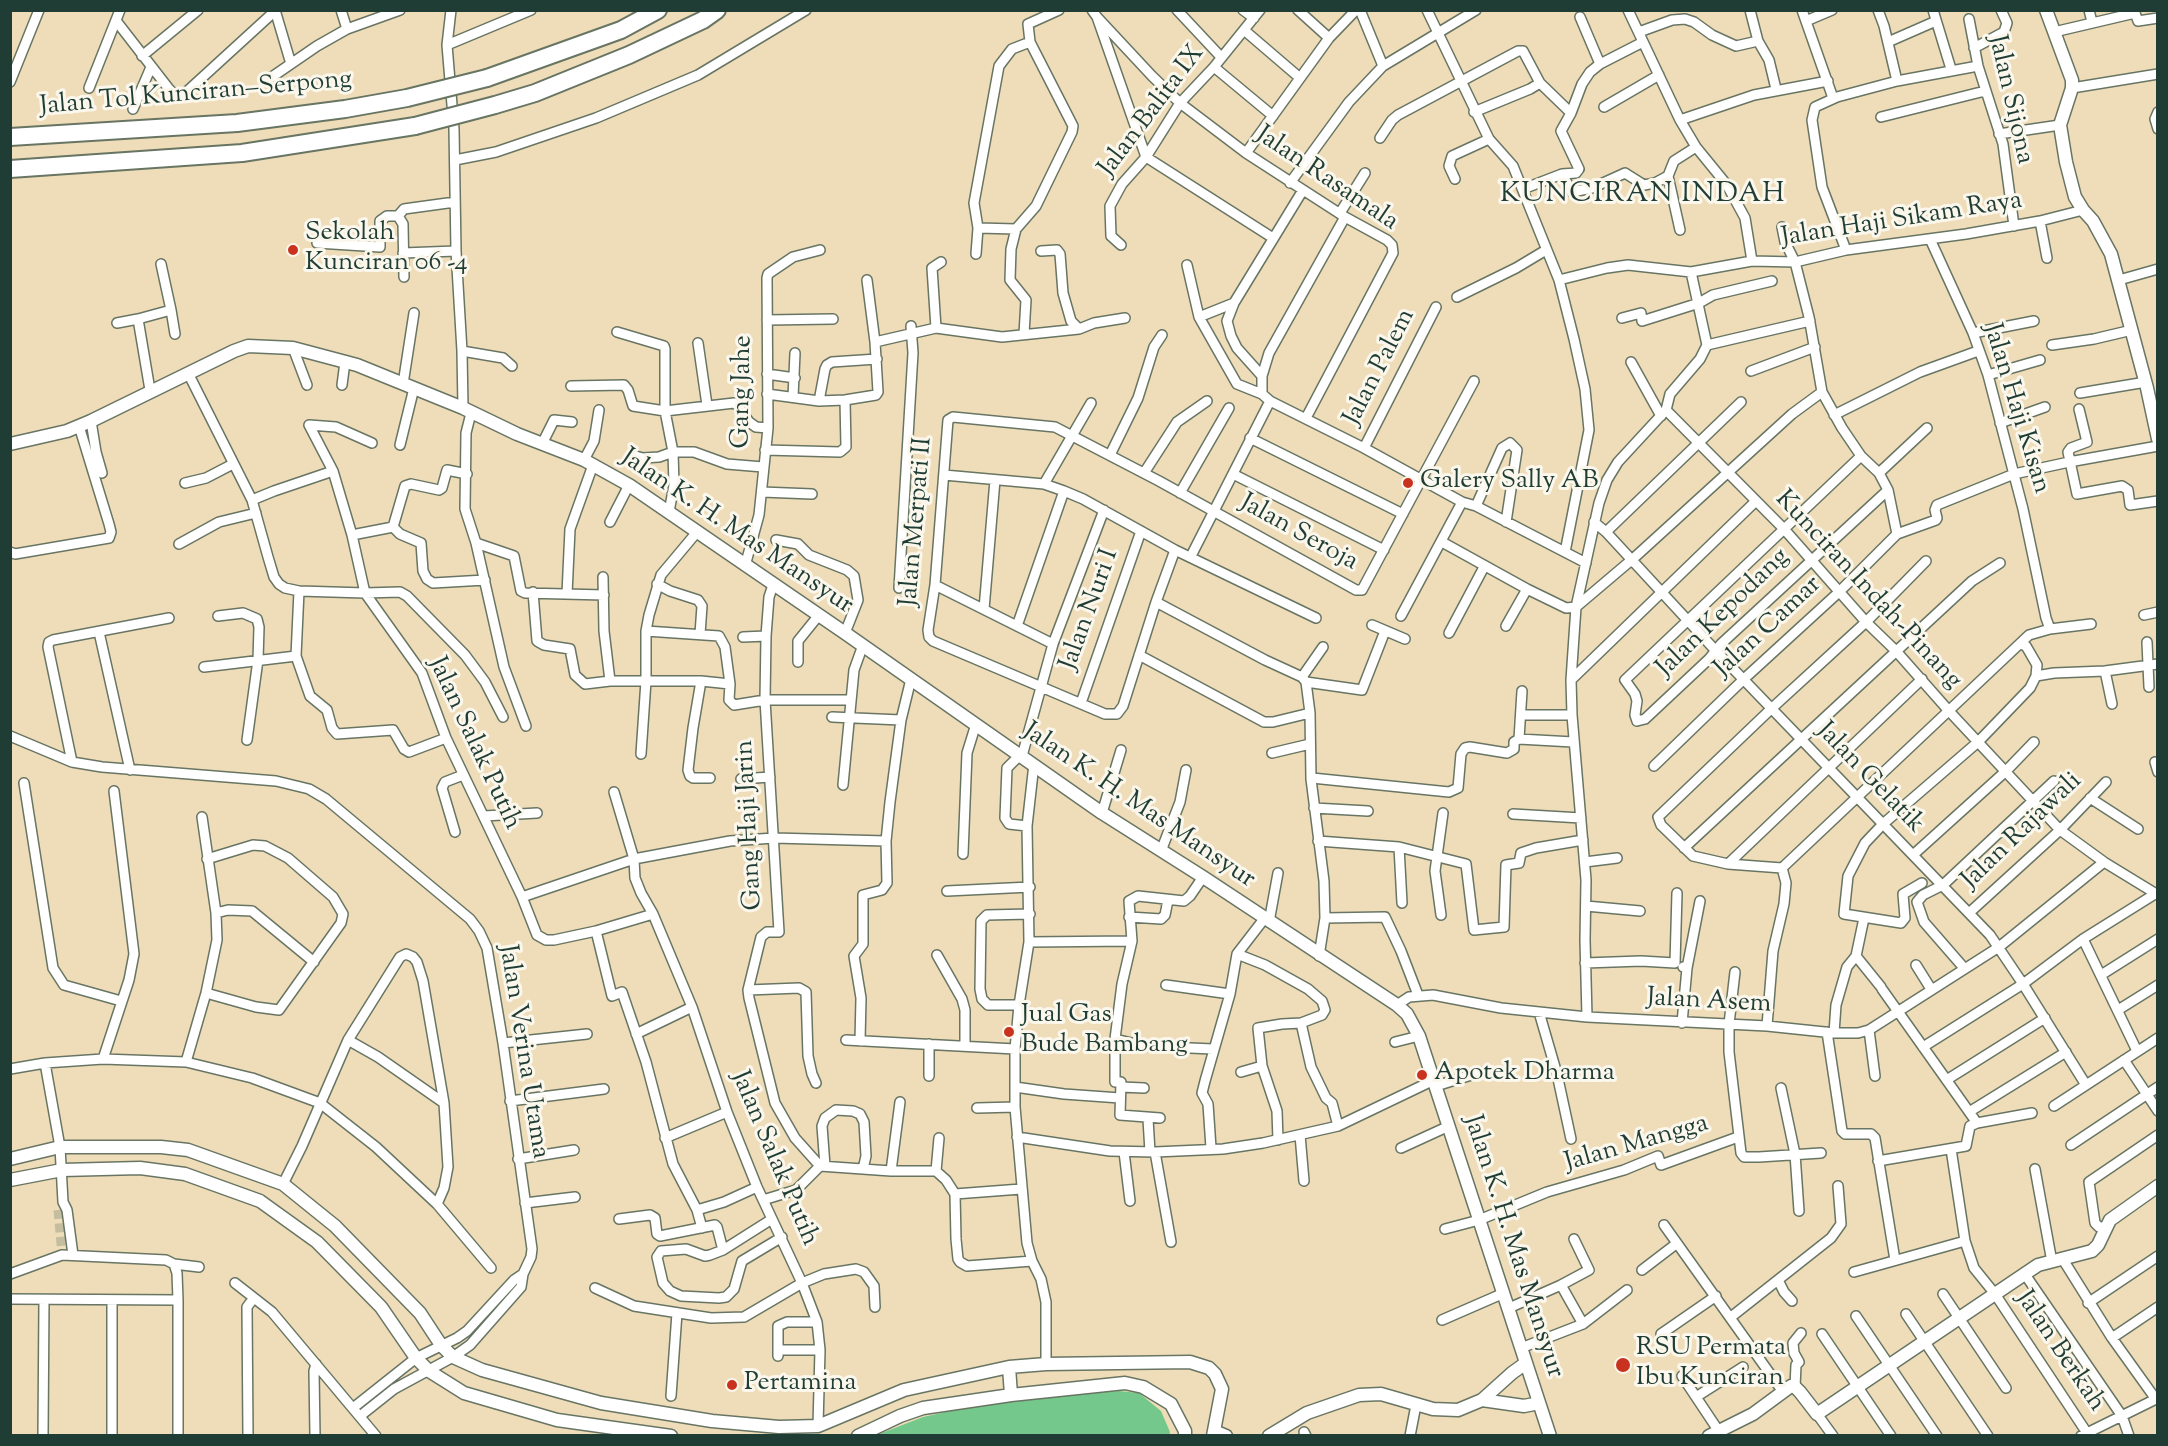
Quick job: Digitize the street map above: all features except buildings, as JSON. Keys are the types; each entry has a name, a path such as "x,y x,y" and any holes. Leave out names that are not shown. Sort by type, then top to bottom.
{"highway":[{"name":"Jalan Tol Kunciran–Serpong","path":"10,137 237,123 407,98 488,78 621,30 658,10"},
{"path":"10,169 242,153 415,126 535,93 628,55 703,20 717,10"}],"main road":[{"path":"2046,10 2070,72 2072,88 2060,125 2075,197 2104,238 2111,254 2154,406 2157,435"},
{"name":"Jalan K. H. Mas Mansyur","path":"10,444 79,426 150,390 248,346 293,348 345,362 409,386 589,462 629,485 863,645 1102,813 1203,877 1319,956 1397,1005 1407,1014 1419,1036 1435,1083 1550,1436"},
{"path":"10,1158 60,1147 161,1147 188,1150 283,1184 335,1226 420,1313 441,1345 453,1358 482,1370 601,1403 712,1421 779,1427 818,1426 904,1390 1009,1367 1046,1364 1190,1362 1209,1368 1215,1374 1222,1389 1218,1434"},
{"path":"10,1180 62,1170 140,1168 185,1174 260,1201 317,1242 381,1308 416,1358 429,1371 464,1393 557,1420 671,1436"},
{"path":"1717,1434 1753,1414 1791,1386 1795,1387 1817,1414 1925,1342 1958,1315 1995,1294 2024,1273 2038,1265 2092,1251 2098,1245 2110,1220 2157,1186"},
{"path":"1269,1436 1307,1413 1359,1395 1381,1394 1433,1409 1458,1410 1482,1400 1512,1373 1527,1363"},
{"path":"1009,1367 1011,1395"},
{"path":"858,1436 923,1408 1011,1395 1125,1383 1143,1387 1171,1404 1185,1431 1185,1436"},
{"path":"1482,1400 1524,1406 1539,1403"}],"street":[{"path":"10,82 39,10"},
{"path":"89,88 120,10"},
{"path":"142,56 198,10"},
{"path":"341,10 347,29"},
{"path":"266,81 316,46 347,29 400,10"},
{"path":"451,10 447,45 455,160 456,251 467,410 465,508 476,543 504,667 526,726"},
{"path":"447,45 531,10"},
{"path":"455,160 496,152 607,114 698,75 806,10"},
{"path":"1024,334 1026,300 1010,280 1011,249 1016,229 1035,206 1072,132 1071,120 1030,42 1028,24 1059,10"},
{"path":"1177,10 1221,57"},
{"path":"1243,10 1257,14"},
{"path":"1298,10 1329,38"},
{"path":"1246,153 1329,38 1358,10 1383,66"},
{"path":"1427,10 1474,112 1489,139 1513,166 1559,280 1585,390 1589,430 1565,552"},
{"path":"1290,183 1349,102 1383,66 1476,10"},
{"path":"1628,10 1680,120 1696,147 1727,185 1742,212 1752,261"},
{"path":"1750,10 1758,41 1769,60 1776,89"},
{"path":"1802,10 1833,98"},
{"path":"1806,21 1832,10"},
{"path":"1878,10 1897,81"},
{"path":"1933,10 1951,69"},
{"path":"1974,48 2004,32 2007,23 2001,10"},
{"path":"2089,10 2092,22"},
{"path":"117,22 177,97 182,96 275,11 291,64"},
{"path":"2054,32 2135,13 2138,21 2157,18"},
{"path":"1095,14 1146,157 1273,238"},
{"name":"Jalan Rasamala","path":"1095,14 1180,103 1290,183 1392,245 1393,253 1306,418"},
{"name":"Jalan Balita IX","path":"1121,245 1111,236 1110,206 1122,184 1146,157 1180,103 1214,67 1257,14"},
{"path":"1580,16 1600,64"},
{"path":"1639,32 1672,20 1685,19 1736,46 1758,41"},
{"name":"Jalan Sijona","path":"1969,19 1985,92 2003,144 2014,226"},
{"path":"1888,42 1936,21"},
{"path":"1244,30 1300,78"},
{"path":"976,254 978,228 974,203 999,66 1012,49 1030,42"},
{"path":"1523,189 1562,174 1576,173 1579,169 1561,130 1571,113 1582,84 1590,72 1600,64 1643,42"},
{"path":"1380,138 1398,115 1520,51 1540,82 1571,113"},
{"path":"1846,250 1822,187 1812,120 1815,107 1833,98 1897,81 1951,69 1978,66"},
{"path":"133,109 151,67"},
{"path":"1214,67 1273,116"},
{"path":"1604,107 1659,75"},
{"path":"2072,88 2157,77"},
{"path":"1680,120 1776,89 1828,81"},
{"path":"1474,112 1530,90 1540,82"},
{"path":"1881,117 1985,92"},
{"path":"2157,112 2155,119 2157,129"},
{"path":"1999,134 2060,125"},
{"path":"1455,179 1449,165 1452,156 1489,139"},
{"path":"1680,230 1668,176 1674,161 1696,147"},
{"path":"1262,394 1262,376 1269,353 1365,173"},
{"path":"1562,174 1572,192 1592,188 1625,173 1644,185 1655,183 1668,176"},
{"path":"1262,376 1237,348 1227,321 1234,303 1302,190"},
{"path":"316,243 380,247 380,221 387,216 398,216 404,209 455,202"},
{"name":"Jalan Haji Sikam Raya","path":"1559,280 1628,265 1691,272 1752,261 1795,262 1846,250 2014,226 2083,210"},
{"path":"398,216 403,224 404,277"},
{"path":"2040,221 2047,258"},
{"path":"1782,227 1789,254 1795,262 1810,321 1822,392 1861,456 1879,473 1888,490 1897,534 1936,520 1935,507 2014,474 2157,446"},
{"path":"978,228 1016,229"},
{"name":"Jalan Haji Kisan","path":"1930,239 1973,333 1988,375 2050,629"},
{"name":"Gang Jahe","path":"745,566 759,515 768,428 768,274 793,256 820,250"},
{"path":"1041,251 1057,250 1060,254 1063,293 1071,321 1079,329"},
{"path":"1457,297 1516,268 1546,250"},
{"path":"403,253 456,251"},
{"path":"936,328 932,268 941,262"},
{"path":"161,264 175,334"},
{"path":"1186,265 1199,317 1237,384 1262,394 1270,401 1423,479 1462,502 1476,506 1586,563"},
{"path":"2118,280 2157,269"},
{"path":"1587,1017 1585,861 1572,715 1576,607 1594,522 1607,480 1618,462 1664,413 1670,394 1700,359 1707,345 1691,272"},
{"path":"767,394 819,401 876,395 878,392 875,342 867,280"},
{"path":"1622,318 1641,313 1642,321 1699,303 1713,295 1772,281"},
{"path":"1199,317 1234,303"},
{"name":"Jalan Palem","path":"1364,448 1436,307"},
{"path":"117,323 171,310"},
{"path":"400,445 409,386 414,313"},
{"path":"875,342 912,330 936,328 1002,337 1079,329 1094,323 1125,318"},
{"path":"138,319 150,390"},
{"path":"767,320 833,319"},
{"path":"1707,345 1810,321"},
{"path":"1973,333 2034,321"},
{"path":"899,588 913,353 912,330"},
{"path":"2052,345 2094,339 2132,330"},
{"path":"617,332 664,346 666,352 665,411 673,452 674,485 669,512"},
{"path":"1110,454 1138,398 1154,347 1162,335"},
{"path":"698,343 707,405"},
{"path":"293,348 307,385"},
{"path":"1751,370 1815,348"},
{"path":"462,351 503,358 512,366"},
{"path":"1834,415 1920,372 1978,351"},
{"path":"793,397 795,353"},
{"path":"819,401 827,365 832,362 876,359"},
{"path":"1988,375 2040,360"},
{"path":"342,385 345,362"},
{"name":"Kunciran Indah-Pinang","path":"1631,362 1664,413 1699,444 1784,529 1866,622 1896,651 2060,830 2156,894"},
{"path":"188,373 252,500 274,577 279,584 299,591 400,592 407,596 465,655 484,682 503,717"},
{"path":"767,374 795,378"},
{"path":"1233,474 1384,550 1474,381"},
{"path":"2080,393 2146,382"},
{"path":"571,386 624,386 628,390 633,406 665,411 734,403 749,422 756,427 768,428"},
{"path":"1442,542 1484,567 1566,608 1576,607 1632,560 1792,414 1822,392"},
{"path":"765,450 840,452 846,447 844,400"},
{"path":"1144,473 1177,422 1207,401"},
{"path":"1191,556 1270,401"},
{"path":"1606,532 1741,402"},
{"path":"1044,484 1091,403"},
{"path":"2000,423 2045,407"},
{"path":"1180,492 1228,408"},
{"path":"2079,409 2087,442 2071,448 2068,452 2078,495 2122,486 2128,490 2130,505 2157,501"},
{"path":"567,594 570,529 589,462 599,410"},
{"name":"Jalan Seroja","path":"950,418 1055,427 1073,434 1356,590 1362,590 1384,550"},
{"name":"Jalan Merpati II","path":"950,418 929,637 941,645 1036,686 1041,686"},
{"path":"542,444 554,420 572,422"},
{"path":"91,421 102,473"},
{"path":"364,593 352,535 333,471 309,425 336,427 372,443"},
{"path":"10,552 15,554 109,538 111,532 109,524 79,426"},
{"path":"1879,473 1927,428"},
{"path":"1250,438 1403,514"},
{"path":"1476,506 1502,448 1510,443 1517,450 1506,522"},
{"path":"632,455 643,458 658,457 673,452 694,452 728,465 763,466"},
{"path":"1688,621 1861,456"},
{"path":"185,483 206,478 233,464"},
{"path":"393,527 405,486 411,484 439,490 442,488 447,470 467,474"},
{"path":"252,500 333,471"},
{"path":"944,475 1044,484 1064,491 1104,510 1175,550 1316,618"},
{"path":"984,609 995,480"},
{"path":"610,522 629,485"},
{"name":"Jalan Kepodang","path":"1688,621 1625,680 1635,694 1637,721 1640,722 1811,559 1888,490"},
{"path":"1017,626 1064,491"},
{"path":"762,492 812,494"},
{"path":"1572,680 1756,501"},
{"path":"1401,616 1462,502"},
{"path":"1027,826 1009,824 1005,818 1007,768 1021,755 1053,644 1104,510"},
{"path":"179,544 219,522 256,513"},
{"name":"Jalan Gelatik","path":"1594,522 1999,947 2046,1018 2086,1085"},
{"path":"352,535 393,527"},
{"path":"393,527 400,534 421,543 423,571 427,579 433,583 484,580"},
{"name":"Jalan Nuri I","path":"1081,703 1141,531"},
{"path":"641,754 646,681 646,631 657,584 661,575 697,532"},
{"name":"Jalan Camar","path":"1654,766 1839,592 1897,534"},
{"path":"776,540 798,544 809,555 847,570 854,576 858,600 845,633"},
{"path":"476,543 514,556 521,591 525,593 603,595"},
{"path":"1041,686 1112,715 1121,711 1175,550"},
{"path":"1926,561 1866,622 1658,817 1660,825 1693,856 1728,864 1782,868 2032,633 2091,624"},
{"path":"1684,848 1972,581 2000,563"},
{"path":"1449,633 1484,567"},
{"path":"603,577 604,631 609,681"},
{"path":"657,584 698,600 702,606 700,634"},
{"name":"Gang Haji Jarin","path":"773,585 769,597 766,636 765,700 779,932 768,932 762,937 748,990 751,1011 775,1103 795,1138 823,1166"},
{"path":"935,585 1053,644"},
{"path":"1506,626 1527,589"},
{"path":"299,591 296,656 310,696 327,710 332,728 337,734 393,730 409,752 446,738"},
{"path":"533,592 537,640 544,645 570,649 575,675 585,684 609,681 701,681 730,684 722,641 719,636 646,631"},
{"name":"Jalan Salak Putih","path":"364,593 422,673 446,738 522,897 535,930 543,939 554,940 596,931 654,914"},
{"path":"1156,602 1304,679 1362,690 1385,631"},
{"path":"2144,615 2157,612"},
{"path":"218,616 243,613 257,619 259,627 258,660 247,740"},
{"path":"798,662 798,641 819,615"},
{"path":"72,762 48,647 49,642 169,618"},
{"path":"1371,625 1405,639"},
{"path":"99,632 130,770"},
{"path":"1922,883 1903,894 1905,918 1901,923 1844,914 1848,876 1865,843 1882,824 1978,742 2030,688 2036,676 2037,665 2026,646 2015,634"},
{"path":"742,637 766,636"},
{"path":"2147,642 2153,664 2149,687"},
{"path":"843,785 854,670 863,645"},
{"path":"1319,956 1325,918 1324,880 1314,808 1310,713 1304,679 1323,647"},
{"path":"1139,655 1264,722 1310,713"},
{"path":"204,667 296,656"},
{"path":"2036,676 2105,671 2153,664"},
{"path":"2105,671 2112,704"},
{"path":"861,1041 861,999 854,956 863,944 863,895 882,890 887,883 886,841 901,720 911,679"},
{"path":"1728,864 1922,680"},
{"path":"701,681 688,770 693,778 710,778"},
{"name":"Gang Haji Jarin","path":"730,684 729,700 732,704 765,700"},
{"path":"1519,739 1522,691"},
{"path":"765,700 851,700"},
{"path":"1521,714 1572,715"},
{"path":"832,717 901,720"},
{"path":"963,854 968,753 976,724"},
{"name":"Jalan Verina Utama","path":"11,735 72,762 130,770 276,781 309,789 326,799 470,919 479,931 487,948 503,1043 532,1249 521,1287 470,1345 453,1358 394,1389 360,1416"},
{"path":"1312,778 1449,792 1458,788 1461,754 1465,748 1507,753 1514,749 1514,742 1519,739 1573,742"},
{"path":"1913,855 2006,771 2034,742"},
{"path":"1272,753 1310,744"},
{"path":"1102,813 1121,750"},
{"path":"1034,764 1027,826 1030,887 1029,942 1015,1049 1015,1107 1027,1243 1032,1261 1044,1287 1046,1364"},
{"path":"1161,851 1180,802 1186,770"},
{"path":"455,832 442,788 445,782 464,775"},
{"path":"741,779 770,777"},
{"path":"1964,968 1936,939 1924,922 1917,902 1923,895 1942,885 2054,781"},
{"name":"Jalan Rajawali","path":"1969,913 2060,830 2106,782"},
{"path":"24,783 53,968 64,985 121,1000"},
{"path":"103,1059 129,980 134,954 114,791"},
{"name":"Jalan Salak Putih","path":"615,792 634,860 635,878 644,899 654,914 692,1007 727,1112 817,1322 820,1350 818,1426"},
{"path":"2091,798 2138,829"},
{"path":"1314,808 1368,811"},
{"path":"484,816 537,813"},
{"path":"1441,915 1435,871 1443,813"},
{"path":"1513,814 1581,819"},
{"path":"186,1062 206,993 217,940 216,913 202,817"},
{"path":"522,897 634,860 730,841 774,838 886,841"},
{"path":"1318,840 1399,847 1466,864 1473,930 1504,927 1506,865 1519,863 1521,853 1536,848 1583,840"},
{"path":"206,993 256,1007 279,1010 341,923 343,914 333,897 288,858 265,846 253,845 207,859"},
{"path":"1399,847 1402,903"},
{"path":"1585,861 1617,858"},
{"name":"Jalan Asem","path":"1418,995 1433,995 1491,1006 1587,1017 1767,1026 1848,1034 1869,1030 1999,947 2104,861"},
{"path":"1767,1026 1773,951 1784,904 1786,883 1782,868"},
{"path":"1211,1148 1208,1104 1202,1093 1230,994 1237,954 1267,920 1278,873"},
{"path":"1160,1118 1148,1119 1120,1115 1121,1082 1115,1082 1115,1040 1122,984 1132,941 1129,901 1138,896 1179,902 1187,900 1203,877"},
{"path":"947,891 1030,887"},
{"path":"1675,963 1677,893"},
{"path":"1923,1047 2024,984 2083,939 2156,894"},
{"path":"1129,917 1161,919 1165,915 1168,900"},
{"path":"1682,1023 1687,968 1700,901"},
{"path":"1586,906 1640,911"},
{"path":"216,913 228,910 252,911 314,962"},
{"path":"1019,1005 988,1005 982,999 980,989 981,921 987,915 1030,914"},
{"path":"1325,918 1385,917 1418,995 1404,999 1397,1005"},
{"path":"1864,918 1856,956 1847,967 1836,1005 1831,1033 1842,1131 1845,1134 1871,1134 1875,1138 1895,1260"},
{"path":"596,931 612,996 622,992 646,1062 673,1164 697,1210 702,1228"},
{"path":"2083,939 2137,1051"},
{"path":"2101,975 2157,939"},
{"path":"1029,942 1132,941"},
{"path":"283,1184 348,1040 399,957 405,954 413,957 417,962 423,981 444,1102 448,1167 444,1188 436,1204"},
{"path":"1237,954 1290,978 1322,1000 1325,1010 1322,1015 1301,1023 1258,1028 1262,1066 1277,1111 1278,1140"},
{"path":"937,955 962,999 965,1010 965,1045"},
{"path":"1856,956 1899,1010 1977,1123"},
{"path":"1585,963 1661,961 1687,968"},
{"path":"1916,965 1931,989"},
{"path":"1735,972 1729,1024 1729,1052 1741,1153 1744,1157 1821,1153"},
{"path":"1166,985 1230,994"},
{"path":"2118,1011 2157,985"},
{"path":"748,990 799,988 806,992 808,1056 816,1083"},
{"path":"636,1034 692,1007"},
{"path":"1539,1012 1557,1074 1571,1139"},
{"path":"1948,1079 2046,1018"},
{"path":"1301,1023 1311,1067 1326,1098 1332,1103 1338,1126"},
{"path":"1869,1030 1875,1076"},
{"path":"503,1043 587,1034"},
{"path":"1395,1042 1419,1036"},
{"path":"2054,1106 2157,1038"},
{"path":"348,1040 378,1057 444,1102"},
{"path":"846,1040 1015,1049"},
{"path":"1115,1040 1144,1046 1213,1048"},
{"path":"929,1044 929,1076"},
{"path":"1970,1112 2066,1052"},
{"path":"10,1069 45,1063 103,1059 186,1062 252,1078 320,1103 376,1147 436,1204 491,1268"},
{"path":"2124,1060 2157,1111"},
{"path":"45,1063 60,1147 61,1206 67,1210 73,1255"},
{"path":"1241,1072 1262,1066"},
{"path":"1017,1137 1124,1152 1223,1149 1278,1140 1338,1126 1435,1083 1481,1072"},
{"path":"1015,1087 1064,1094 1120,1098"},
{"path":"1121,1087 1144,1088"},
{"path":"2071,1145 2157,1087"},
{"path":"1781,1088 1795,1154 1799,1211"},
{"path":"510,1101 604,1089"},
{"path":"891,1171 900,1102"},
{"path":"977,1108 1015,1107"},
{"path":"823,1166 822,1126 825,1118 836,1110 853,1111 860,1114 864,1122 866,1156 863,1168"},
{"path":"665,1138 727,1112"},
{"path":"1878,1161 1966,1146 1970,1126 2032,1113"},
{"path":"1148,1119 1152,1152 1171,1242"},
{"path":"1401,1148 1449,1126"},
{"path":"1300,1135 1304,1181"},
{"path":"2107,1227 2099,1227 2095,1223 2089,1182 2157,1136"},
{"name":"Jalan Mangga","path":"1445,1229 1479,1220 1547,1192 1624,1170 1658,1156 1660,1164 1738,1137"},
{"path":"936,1171 939,1138"},
{"name":"Jalan Berkah","path":"1951,1149 1965,1241 1974,1268 1995,1294 2084,1434"},
{"path":"518,1159 574,1150"},
{"path":"1124,1152 1130,1201"},
{"path":"763,1200 796,1190 823,1166 891,1171 936,1171 946,1180 955,1194 956,1239 960,1262 967,1266 1032,1261"},
{"path":"2035,1169 2057,1260 2156,1398 2084,1434"},
{"path":"1731,1317 1831,1238 1841,1224 1838,1186"},
{"path":"697,1210 724,1202 758,1187"},
{"path":"955,1194 1021,1189"},
{"path":"525,1203 575,1197"},
{"path":"619,1219 650,1215 655,1218 657,1234 660,1236 711,1226 717,1227 723,1250"},
{"path":"772,1219 723,1250 705,1256 686,1249 662,1251 657,1257 666,1289 681,1296 719,1299 726,1297 734,1289 742,1261 782,1237"},
{"path":"1664,1225 1783,1392"},
{"path":"1509,1308 1561,1285 1589,1269 1574,1239"},
{"path":"1854,1272 1965,1241"},
{"path":"1642,1270 1676,1244"},
{"path":"10,1274 51,1258 73,1255 166,1260 174,1264 199,1267"},
{"path":"2088,1303 2157,1256"},
{"path":"174,1264 177,1273 178,1300 178,1436"},
{"path":"595,1288 634,1306 711,1318 744,1317 802,1283 824,1274 855,1269 864,1272 874,1286 875,1307"},
{"path":"2024,1273 2122,1416 2129,1436"},
{"path":"353,1408 416,1358 467,1331 514,1280 523,1274"},
{"path":"1779,1280 1781,1287 1792,1300"},
{"path":"235,1283 272,1312 375,1436"},
{"path":"1561,1285 1583,1324"},
{"path":"1521,1348 1583,1324 1627,1290"},
{"path":"503,1292 511,1299"},
{"path":"1442,1320 1504,1293"},
{"path":"1943,1294 2006,1388"},
{"path":"1661,1334 1716,1296"},
{"path":"10,1299 178,1300"},
{"path":"248,1436 247,1307 253,1299"},
{"path":"43,1436 44,1300"},
{"path":"112,1300 112,1436"},
{"path":"2112,1338 2157,1307"},
{"path":"671,1396 677,1313"},
{"path":"1906,1314 1988,1436"},
{"path":"1856,1316 1937,1436"},
{"path":"817,1322 781,1324 778,1329 778,1353 820,1350"},
{"path":"1795,1387 1796,1365 1799,1362 1794,1353 1793,1342 1801,1332"},
{"path":"1822,1334 1891,1436"},
{"path":"315,1436 314,1371 316,1364"},
{"path":"1696,1397 1743,1367"},
{"path":"1682,1376 1717,1434"},
{"path":"1410,1436 1416,1405"},
{"path":"1817,1414 1833,1436"}],"green space":[{"path":"1119,1391 1139,1393 1161,1411 1170,1432 1169,1436 874,1436 923,1417 950,1411 1020,1399"}],"tunnel":[{"path":"58,1210 62,1255"}],"place":[{"name":"Sekolah Kunciran 06 -4","path":"293,250"},
{"name":"Galery Sally AB","path":"1408,483"},
{"name":"Jual Gas Bude Bambang","path":"1009,1032"},
{"name":"Apotek Dharma","path":"1422,1075"},
{"name":"RSU Permata Ibu Kunciran","path":"1623,1365"},
{"name":"Pertamina","path":"732,1385"}],"district":[{"name":"KUNCIRAN INDAH","path":"1643,196"}]}
